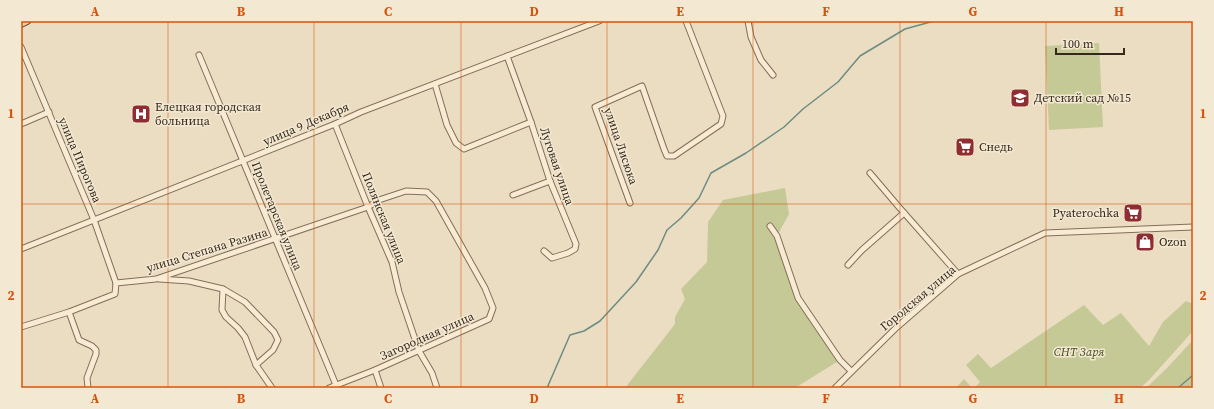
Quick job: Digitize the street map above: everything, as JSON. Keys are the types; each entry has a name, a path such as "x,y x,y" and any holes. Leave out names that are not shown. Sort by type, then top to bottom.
{"main road":[{"path":"21,24 27,21"}],"street":[{"name":"улица 9 Декабря","path":"21,249 335,124 361,112 599,21"},
{"name":"улица Лисюка","path":"630,203 595,107 642,86 667,156 674,156 721,124 723,116 686,21"},
{"path":"748,21 751,37 761,60 773,75"},
{"name":"улица Пирогова","path":"21,47 94,220 116,283"},
{"name":"Пролетарская улица","path":"199,55 336,385"},
{"name":"Луговая улица","path":"507,56 531,122 550,181 576,244 575,249 552,258 544,251"},
{"path":"435,84 447,125 456,143 464,149 531,122"},
{"path":"21,124 49,112"},
{"name":"Полянская улица","path":"335,124 392,262 399,292 419,351 432,373 436,388"},
{"path":"870,173 958,274"},
{"path":"513,195 550,181"},
{"name":"улица Степана Разина","path":"116,283 156,279 275,240 368,207 379,200 406,191"},
{"name":"Загородная улица","path":"329,388 375,370 489,319 493,308 485,288 436,201 427,192 406,191"},
{"path":"848,265 862,250 904,213"},
{"path":"770,226 777,236 798,298 840,360 851,371"},
{"name":"Городская улица","path":"835,388 897,327 958,274 1045,233 1193,227"},
{"path":"156,279 189,281 223,289 245,302 274,332 278,340 273,350 256,365"},
{"path":"21,327 69,312 115,294 116,283"},
{"path":"223,289 222,310 226,317 245,337 256,365 272,388"},
{"path":"69,312 80,340 92,346 96,350 96,354 87,378 88,388"},
{"path":"375,370 381,388"}],"green space":[{"path":"1099,43 1103,127 1049,130 1045,46"},
{"path":"785,188 789,214 777,236 796,292 840,360 795,388 625,388 675,324 675,317 685,299 681,289 707,262 708,222 723,200"},
{"name":"СНТ Заря","path":"1186,301 1193,304 1193,331 1140,388 974,388 980,382 966,365 978,354 991,368 1084,305 1103,325 1121,313 1149,346 1163,322"},
{"path":"1193,340 1193,388 1146,388 1167,368"},
{"path":"964,379 972,388 956,388"}],"waterway":[{"path":"547,388 570,335 584,331 600,321 636,282 658,250 667,230 681,218 699,198 711,173 746,153 784,127 803,109 838,82 860,56 905,29 934,21"},
{"path":"1178,388 1193,375"}],"place":[{"name":"Детский сад №15","path":"1020,98"},
{"name":"Елецкая городская больница","path":"141,114"},
{"name":"Снедь","path":"965,147"},
{"name":"Pyaterochka","path":"1133,213"},
{"name":"Ozon","path":"1145,242"}]}
